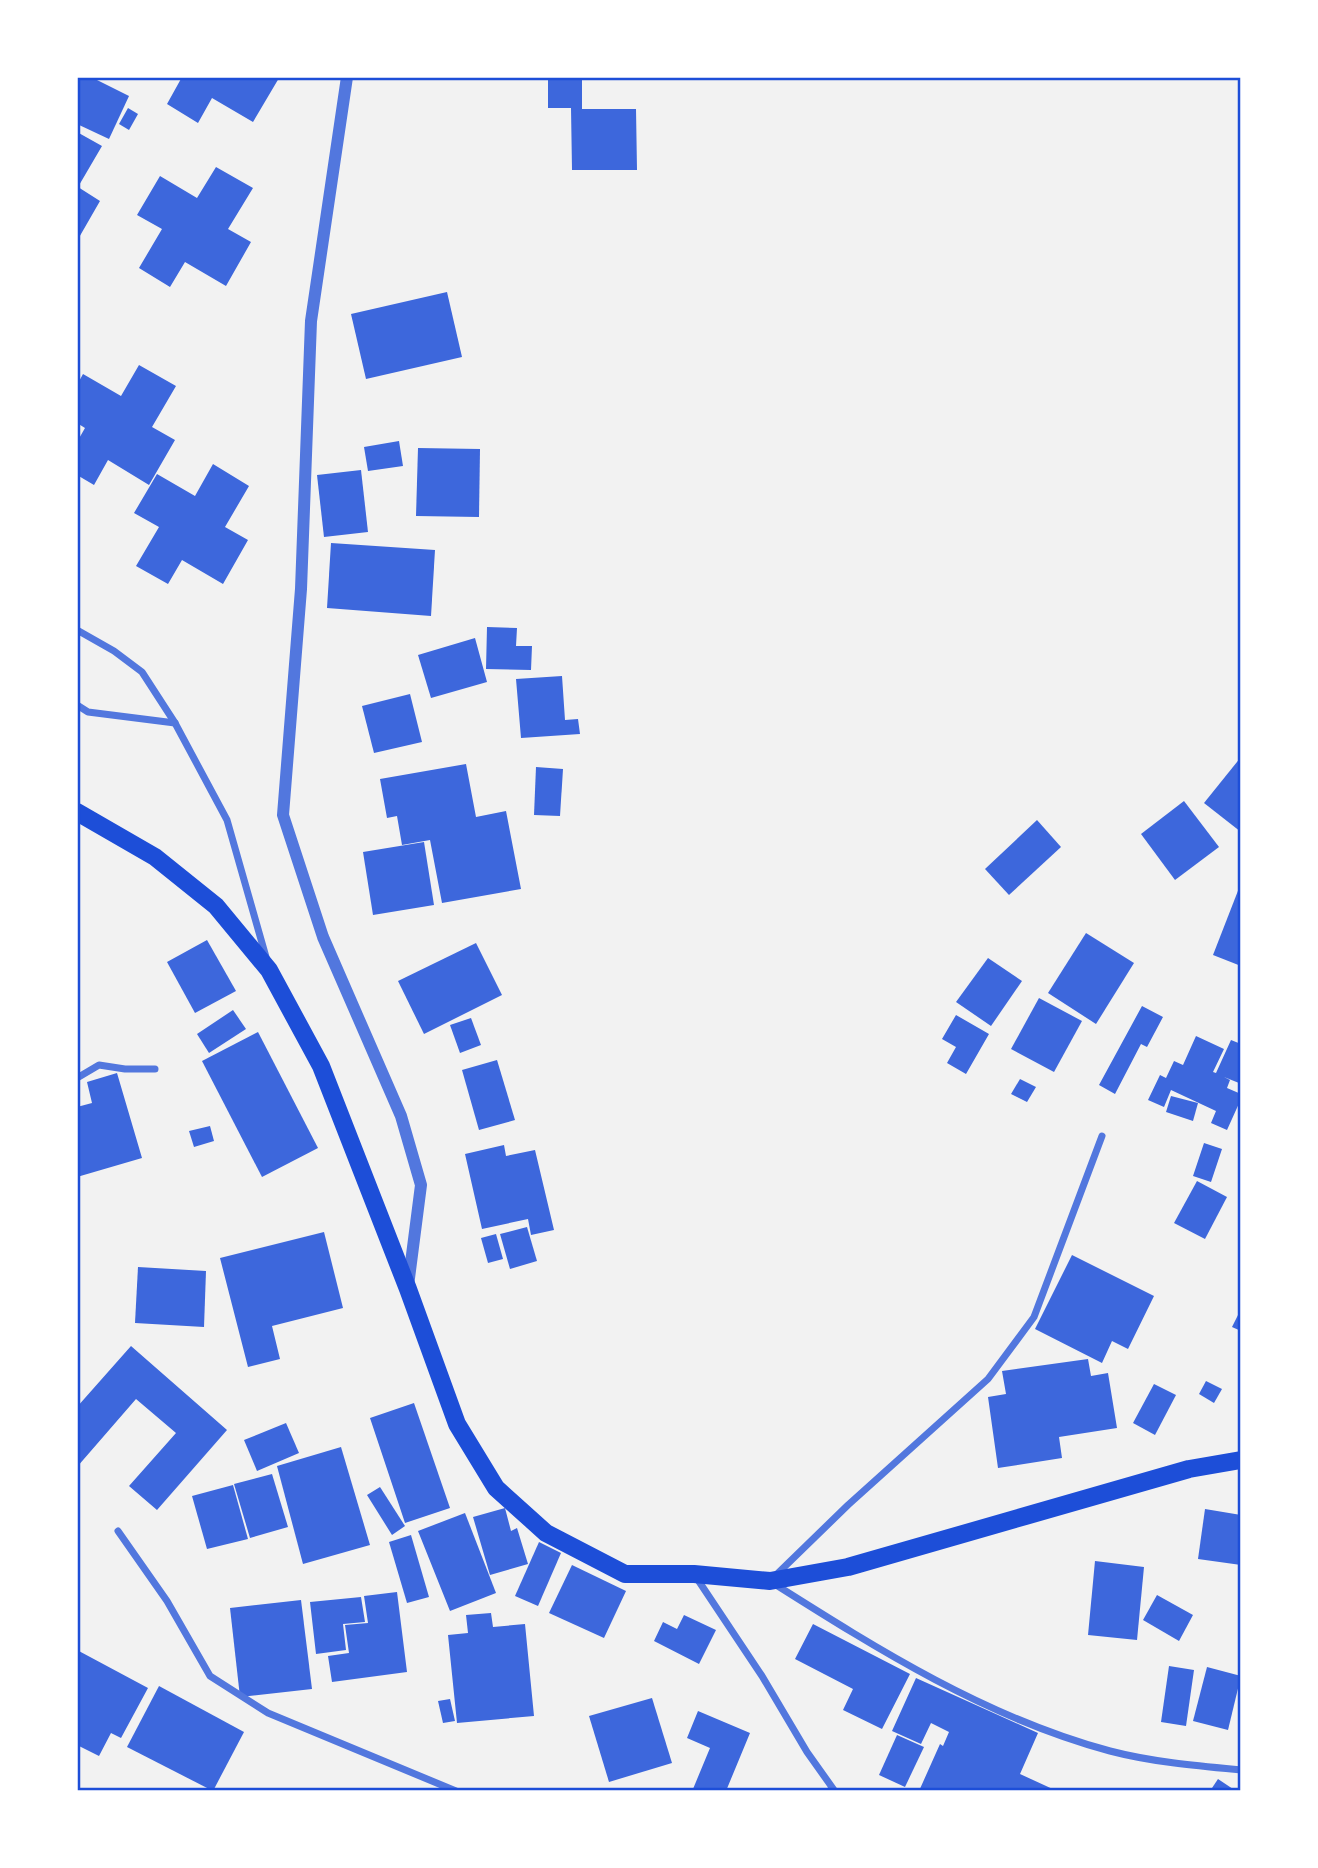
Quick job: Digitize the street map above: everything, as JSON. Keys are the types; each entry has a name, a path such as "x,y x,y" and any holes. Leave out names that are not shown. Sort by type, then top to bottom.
{"main road":[{"path":"77,812 155,857 216,906 269,970 321,1066 408,1289 457,1424 496,1488 546,1533 625,1574 694,1574 770,1581 848,1567 1189,1469 1241,1460"}],"street":[{"path":"348,77 312,321 301,589 283,815 323,937 401,1116 421,1185 408,1289"},
{"path":"77,630 114,651 142,672 175,723 228,820 269,970"},
{"path":"77,705 88,712 175,723"},
{"path":"77,1078 99,1065 125,1069 155,1069"},
{"path":"1102,1136 1034,1317 988,1379 848,1505 770,1581 855,1635 930,1678 1023,1723 1111,1751 1188,1765 1241,1770"},
{"path":"118,1531 167,1601 210,1676 268,1713 456,1791"},
{"path":"694,1574 833,1790"}],"building":[{"path":"77,77 91,77 129,96 109,139 77,124"},
{"path":"182,77 279,78 253,122 212,98 198,123 167,104"},
{"path":"548,77 582,77 582,109 636,109 637,170 572,170 571,108 548,108"},
{"path":"128,108 138,114 129,130 119,124"},
{"path":"77,132 102,146 78,187 100,201 77,241"},
{"path":"216,167 253,188 228,229 251,242 226,286 185,262 170,287 139,268 162,229 137,215 160,176 197,198"},
{"path":"447,292 462,357 366,379 351,314"},
{"path":"139,365 176,386 152,427 175,440 149,485 108,460 94,485 77,475 77,442 85,428 77,423 77,385 83,374 121,396"},
{"path":"399,441 403,466 368,471 364,447"},
{"path":"418,448 480,449 479,517 416,516"},
{"path":"213,464 249,486 225,527 248,540 223,584 182,560 168,584 136,566 159,527 134,513 157,474 195,496"},
{"path":"361,470 368,532 324,537 317,475"},
{"path":"331,543 435,550 431,616 327,608"},
{"path":"487,627 517,628 516,646 532,646 531,670 486,669"},
{"path":"475,638 487,682 431,698 418,655"},
{"path":"562,676 565,720 578,719 580,734 521,738 516,679"},
{"path":"410,694 422,742 374,753 362,706"},
{"path":"1241,757 1241,832 1204,803"},
{"path":"466,764 476,817 506,811 521,889 442,903 430,840 402,845 397,816 387,818 380,779"},
{"path":"536,767 563,769 560,816 534,815"},
{"path":"1184,801 1219,847 1175,880 1141,834"},
{"path":"1037,820 1061,847 1009,895 985,869"},
{"path":"424,842 434,905 373,915 363,852"},
{"path":"1241,883 1241,966 1213,955"},
{"path":"1086,933 1134,963 1096,1024 1048,993"},
{"path":"207,940 236,991 195,1013 167,962"},
{"path":"476,943 502,995 424,1034 398,981"},
{"path":"988,958 1022,981 991,1026 956,1002"},
{"path":"1039,998 1082,1021 1054,1072 1011,1049"},
{"path":"1142,1006 1163,1017 1147,1047 1141,1044 1115,1094 1099,1085"},
{"path":"233,1010 246,1029 209,1053 197,1034"},
{"path":"956,1015 989,1034 966,1074 947,1063 956,1047 942,1039"},
{"path":"471,1018 481,1045 460,1053 450,1025"},
{"path":"258,1032 318,1148 262,1177 202,1061"},
{"path":"1196,1036 1224,1049 1213,1072 1216,1073 1231,1040 1241,1044 1239,1083 1224,1077 1230,1080 1227,1088 1241,1094 1227,1130 1211,1123 1216,1111 1171,1090 1164,1107 1148,1100 1160,1075 1166,1078 1174,1061 1183,1065"},
{"path":"497,1060 515,1120 479,1130 462,1070"},
{"path":"117,1073 142,1158 77,1177 77,1107 92,1103 87,1082"},
{"path":"1020,1079 1036,1087 1027,1102 1011,1094"},
{"path":"1171,1096 1198,1103 1193,1121 1166,1112"},
{"path":"210,1126 214,1141 194,1147 189,1131"},
{"path":"1204,1143 1222,1149 1211,1182 1193,1176"},
{"path":"504,1145 506,1156 535,1150 554,1230 531,1235 528,1219 482,1229 465,1154"},
{"path":"1197,1181 1227,1197 1205,1239 1174,1223"},
{"path":"527,1227 537,1261 510,1269 500,1234"},
{"path":"324,1232 343,1308 272,1326 280,1359 248,1367 220,1258"},
{"path":"496,1234 503,1259 488,1263 481,1238"},
{"path":"1072,1255 1154,1296 1128,1349 1112,1341 1102,1363 1035,1329"},
{"path":"138,1267 206,1271 204,1327 135,1323"},
{"path":"1241,1309 1241,1331 1232,1327"},
{"path":"131,1346 227,1430 157,1510 129,1486 176,1433 136,1399 77,1467 77,1407"},
{"path":"1088,1359 1091,1376 1108,1373 1117,1428 1059,1437 1062,1458 998,1468 988,1397 1006,1394 1002,1371"},
{"path":"1206,1381 1222,1389 1214,1403 1199,1394"},
{"path":"1154,1384 1176,1395 1155,1435 1133,1423"},
{"path":"414,1403 450,1508 405,1523 370,1418"},
{"path":"286,1423 299,1453 257,1471 244,1440"},
{"path":"341,1447 370,1545 303,1564 277,1466"},
{"path":"272,1474 288,1527 250,1538 234,1484"},
{"path":"233,1485 248,1539 207,1549 192,1496"},
{"path":"380,1487 405,1526 392,1535 367,1495"},
{"path":"505,1508 511,1531 517,1528 528,1564 490,1575 473,1517"},
{"path":"1205,1509 1241,1515 1241,1565 1198,1559"},
{"path":"465,1513 496,1593 450,1611 418,1531"},
{"path":"411,1535 429,1597 407,1603 389,1542"},
{"path":"539,1542 561,1553 538,1606 515,1596"},
{"path":"1095,1561 1144,1567 1137,1640 1088,1635"},
{"path":"572,1565 626,1591 604,1638 549,1613"},
{"path":"397,1592 407,1672 332,1682 328,1656 349,1653 345,1625 368,1623 364,1596"},
{"path":"1157,1595 1193,1615 1179,1641 1143,1620"},
{"path":"361,1597 365,1622 343,1624 346,1650 316,1654 310,1602"},
{"path":"301,1600 312,1689 240,1697 230,1608"},
{"path":"491,1613 493,1627 525,1624 534,1716 457,1723 448,1635 468,1633 466,1615"},
{"path":"684,1615 716,1630 699,1664 654,1641 663,1622 677,1629"},
{"path":"813,1624 910,1674 882,1729 843,1710 853,1689 795,1659"},
{"path":"77,1650 148,1688 121,1738 111,1733 99,1756 77,1745"},
{"path":"1169,1666 1194,1670 1186,1726 1161,1722"},
{"path":"1207,1667 1241,1676 1228,1730 1193,1721"},
{"path":"916,1678 1038,1733 1020,1774 1057,1791 919,1791 940,1744 943,1746 949,1732 931,1723 921,1744 892,1731"},
{"path":"159,1686 244,1732 213,1791 127,1747"},
{"path":"652,1698 672,1763 609,1782 589,1716"},
{"path":"450,1699 455,1721 443,1723 438,1701"},
{"path":"698,1711 750,1733 726,1791 693,1789 710,1748 687,1738"},
{"path":"897,1735 924,1747 905,1787 879,1775"},
{"path":"1218,1779 1236,1791 1210,1791"}]}
